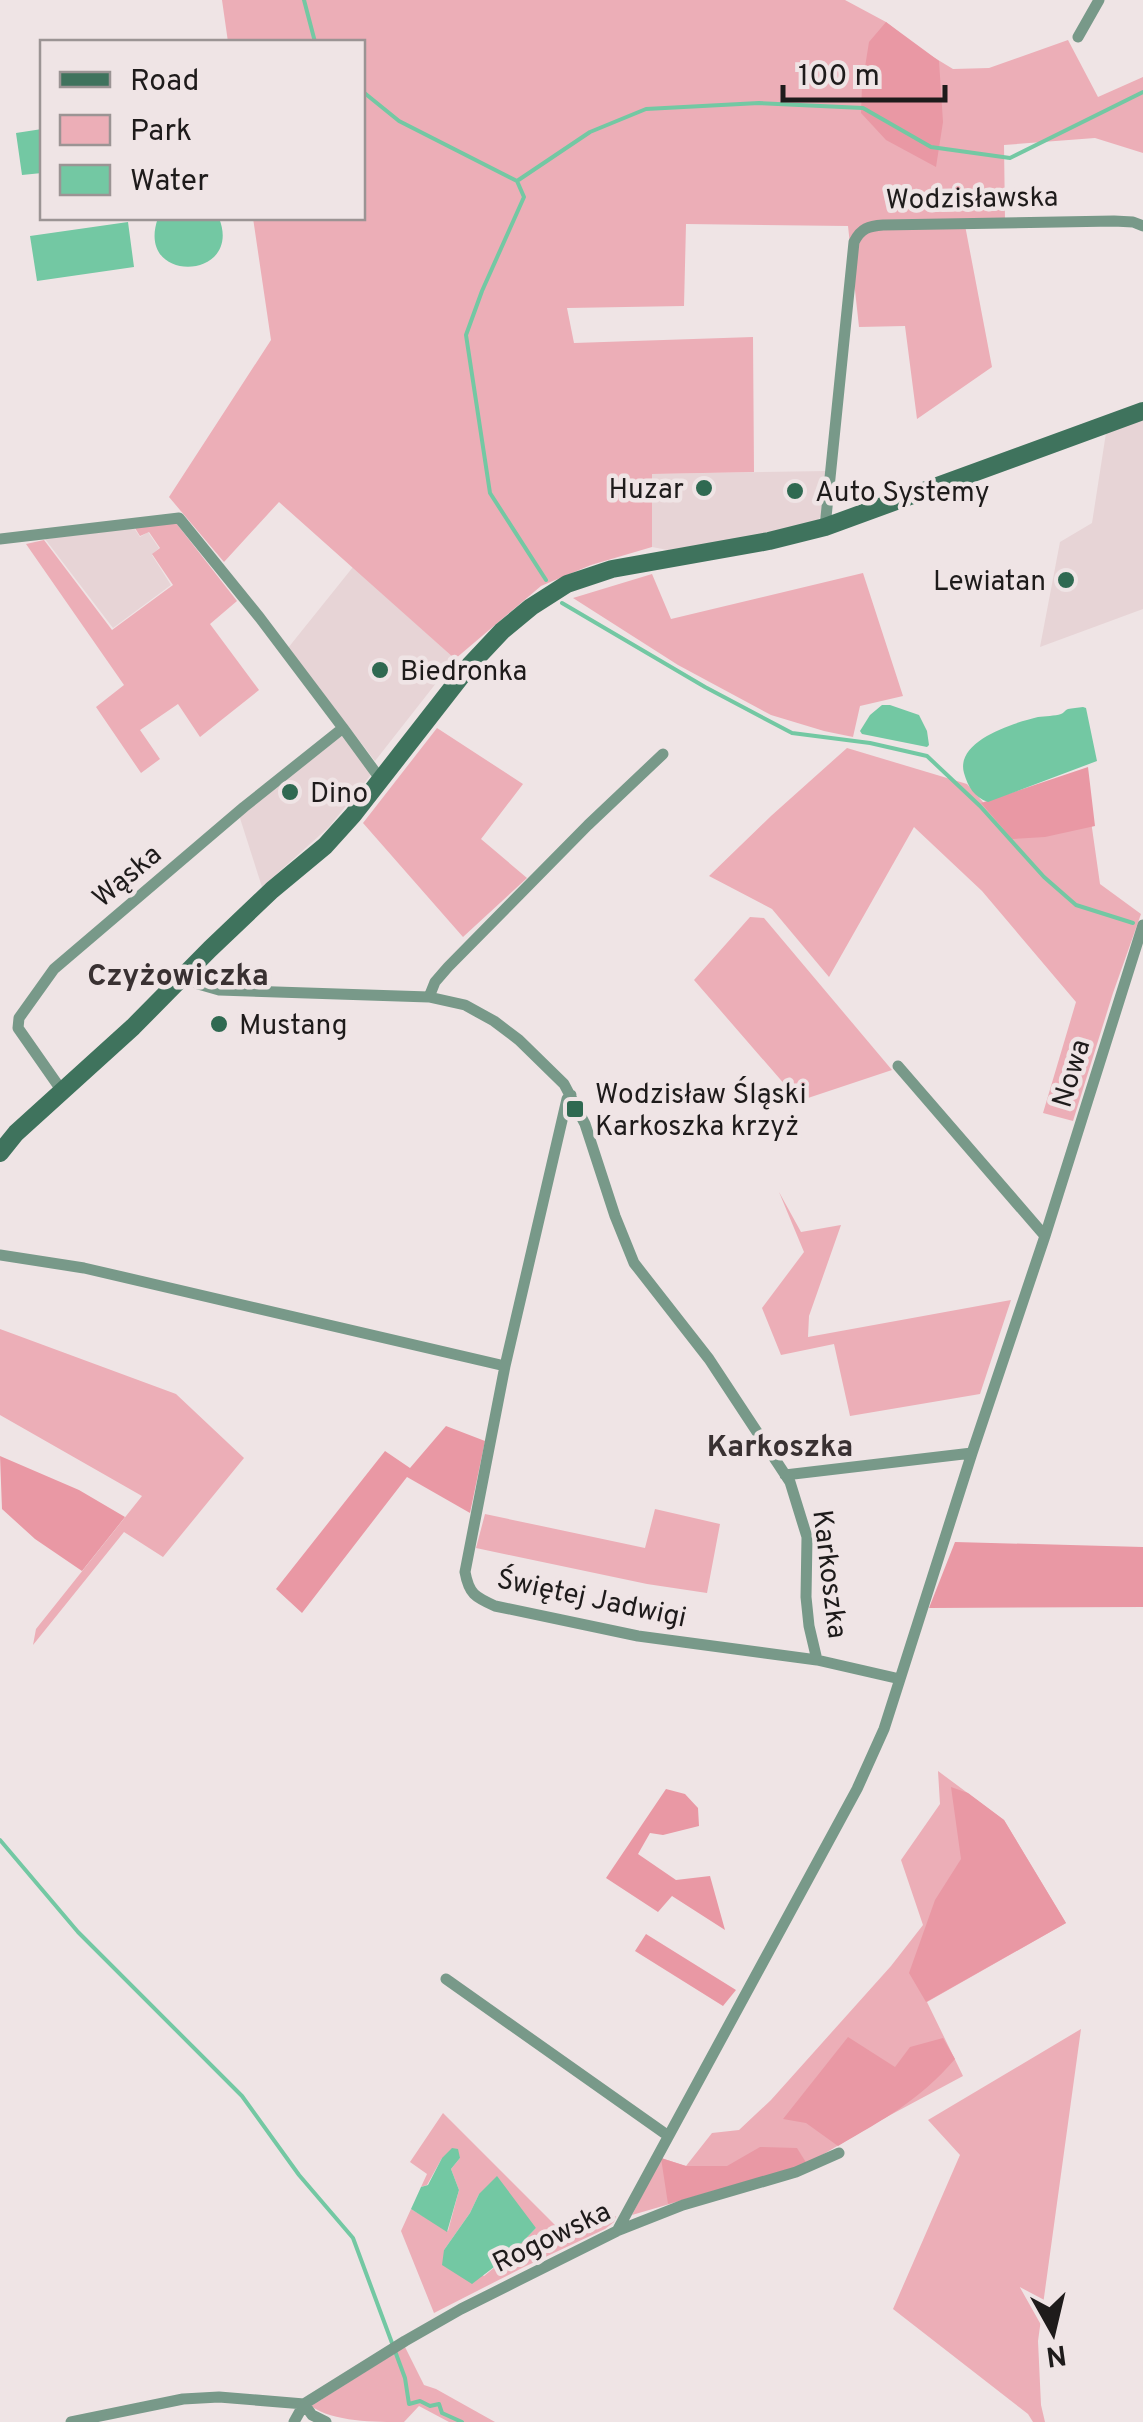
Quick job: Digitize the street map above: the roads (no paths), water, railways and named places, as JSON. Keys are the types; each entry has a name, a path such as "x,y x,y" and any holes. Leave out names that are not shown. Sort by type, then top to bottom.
{"street":[{"path":"1078,37 1099,0"},
{"name":"Wodzisławska","path":"824,527 858,233 868,226 883,225 1114,221 1143,226"},
{"path":"0,1153 16,1133 324,846 353,815 470,665 531,607 567,584 612,568 824,527 1143,411"},
{"path":"0,539 179,518 260,618 381,780"},
{"name":"Wąska","path":"62,1091 18,1028 19,1018 54,969 343,728"},
{"path":"429,996 448,967 662,754"},
{"name":"Nowa","path":"900,1679 1046,1236 1143,925"},
{"name":"Karkoszka","path":"186,974 198,984 219,990 429,996 465,1005 494,1021 541,1061 564,1084 585,1124 634,1262 709,1359 785,1474 807,1537 808,1626 817,1660 900,1679"},
{"path":"898,1066 1046,1236"},
{"name":"Świętej Jadwigi","path":"571,1095 566,1099 505,1366 465,1572 468,1588 478,1599 495,1606 638,1636 817,1660"},
{"path":"0,1256 84,1268 505,1366"},
{"path":"785,1474 972,1453"},
{"path":"617,2231 857,1789 884,1730 900,1679"},
{"path":"446,1980 667,2135"},
{"name":"Rogowska","path":"294,2422 304,2404 460,2308 617,2231 839,2154"},
{"path":"72,2422 183,2399 219,2397 304,2404 312,2415 326,2422"}],"water":[{"path":"40,129 40,173 22,175 16,133"},
{"path":"158,220 219,220 223,239 217,254 189,267 173,264 161,255 155,240"},
{"path":"128,222 134,267 37,281 30,236"},
{"path":"882,705 919,715 929,745 862,734 860,731 870,715"},
{"path":"1083,707 1097,761 988,802 972,791 964,762 977,743 1015,724"},
{"path":"452,2148 458,2149 460,2158 451,2169 459,2190 447,2232 411,2209 421,2187 428,2185"},
{"path":"497,2176 536,2228 511,2254 472,2284 442,2265 444,2250 479,2194"}],"waterway":[{"path":"304,0 314,40"},
{"path":"517,181 590,132 646,109 759,103 863,108 931,147 1010,158 1143,92"},
{"path":"365,93 399,121 517,181 524,197 466,335 490,493 546,580"},
{"path":"562,603 792,733 870,743 927,756 1076,905 1133,923"},
{"path":"0,1840 78,1932 242,2096 299,2175 353,2238 405,2378 409,2404 439,2404 442,2413 462,2422"}],"place":[{"name":"Huzar","path":"704,488"},
{"name":"Auto Systemy","path":"795,491"},
{"name":"Lewiatan","path":"1066,580"},
{"name":"Biedronka","path":"380,670"},
{"name":"Dino","path":"290,792"},
{"name":"Mustang","path":"219,1024"},
{"name":"Wodzisław Śląski Karkoszka krzyż","path":"575,1109"}],"district":[{"name":"Czyżowiczka","path":"178,975"},
{"name":"Karkoszka","path":"780,1446"}]}
